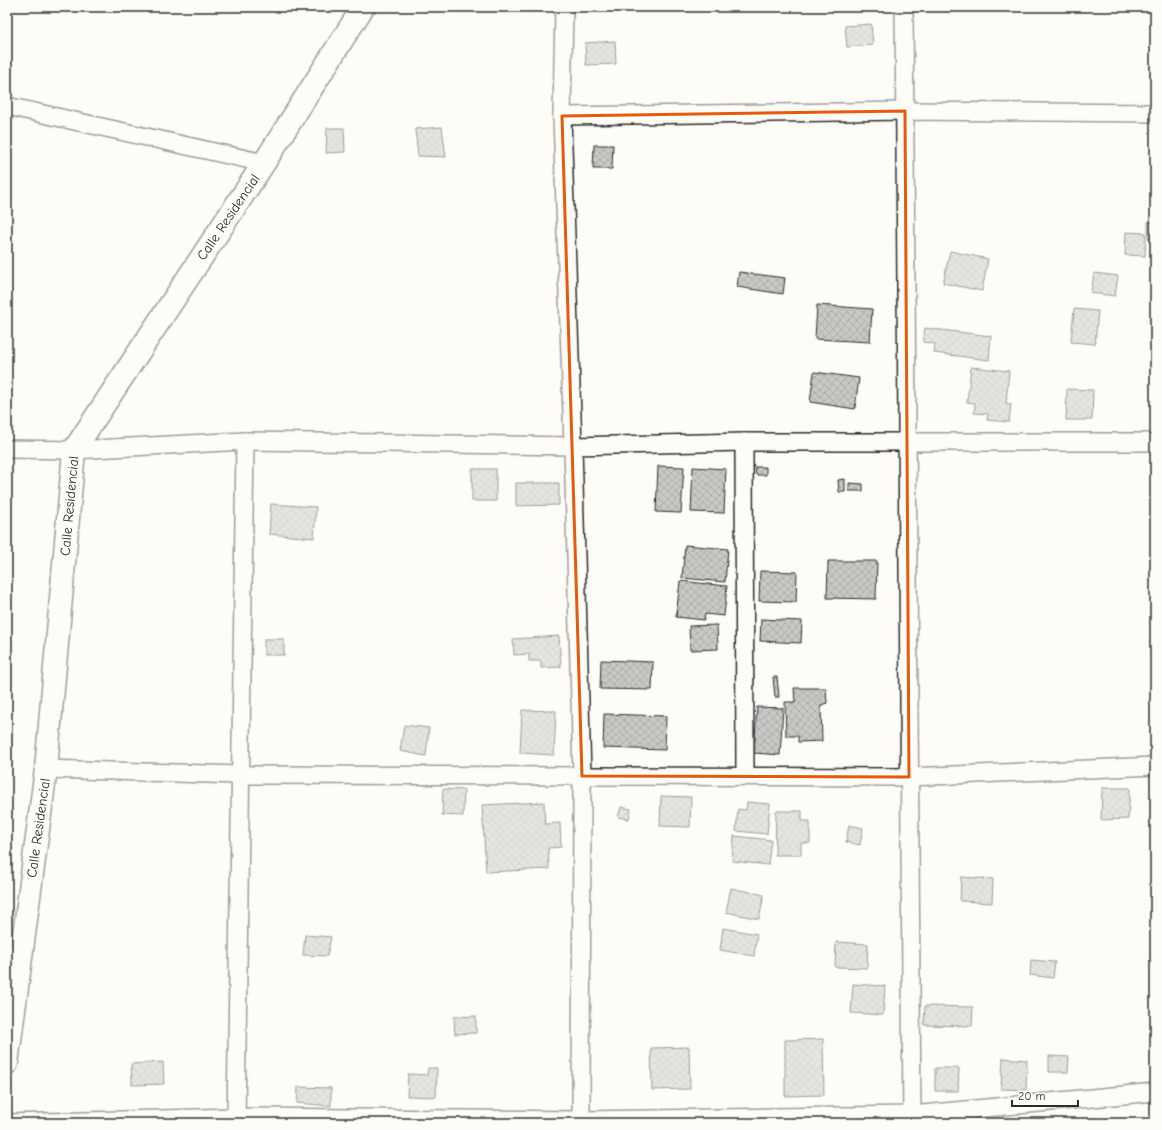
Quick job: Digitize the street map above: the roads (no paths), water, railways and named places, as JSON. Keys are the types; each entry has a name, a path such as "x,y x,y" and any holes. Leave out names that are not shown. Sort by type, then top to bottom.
{"main road":[{"name":"Calle Residencial","path":"7,1063 46,769 74,450 264,163 363,7"}],"street":[{"path":"564,7 562,116 582,776 581,1121"},
{"path":"904,7 912,1119"},
{"path":"7,106 264,163"},
{"path":"562,116 905,111 1155,113"},
{"path":"7,449 74,450 245,441 573,446 744,442 1155,442"},
{"path":"236,1120 245,441"},
{"path":"744,442 745,776"},
{"path":"46,769 240,775 909,777 1155,766"},
{"path":"7,1123 236,1120 581,1121 912,1119 1155,1092"}]}
